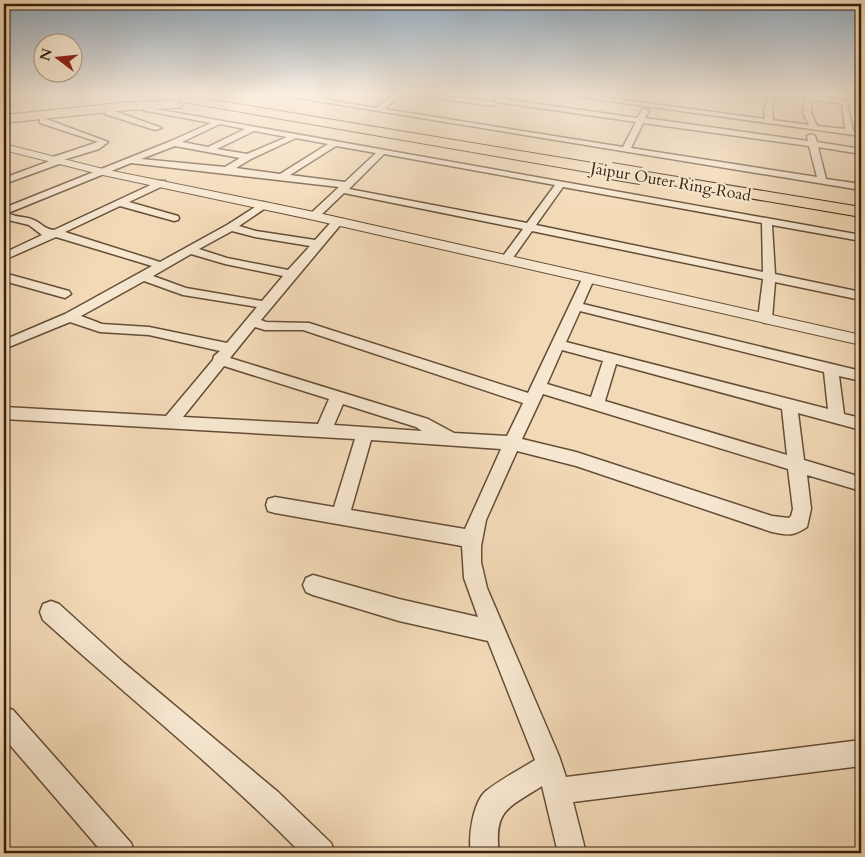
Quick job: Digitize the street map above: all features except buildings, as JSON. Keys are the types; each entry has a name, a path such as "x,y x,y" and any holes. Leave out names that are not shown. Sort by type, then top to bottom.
{"highway":[{"path":"384,134 425,139"},
{"name":"Jaipur Outer Ring Road","path":"395,134 613,167"},
{"name":"Jaipur Outer Ring Road","path":"434,134 861,212"},
{"name":"Jaipur Outer Ring Road","path":"643,172 861,204"}],"street":[{"path":"4,181 56,160 96,147 104,142 81,134"},
{"path":"162,266 55,233 44,232 32,223 11,219 4,213 193,134"},
{"path":"208,150 241,134"},
{"path":"284,134 861,238"},
{"path":"540,134 861,186"},
{"path":"626,149 633,134"},
{"path":"740,134 861,151"},
{"path":"812,134 822,180"},
{"path":"227,170 248,157 295,136"},
{"path":"174,143 248,157"},
{"path":"282,177 335,144"},
{"path":"4,146 103,172 338,221 861,340"},
{"path":"314,216 382,152"},
{"path":"130,161 227,170 344,188 861,296"},
{"path":"506,260 560,183"},
{"path":"4,257 162,184"},
{"path":"120,203 174,218"},
{"path":"4,345 70,317 232,227 263,205"},
{"path":"170,422 224,354 338,221"},
{"path":"765,319 769,278 767,221"},
{"path":"232,227 250,233 318,244"},
{"path":"190,250 232,263 291,274"},
{"path":"143,276 183,291 265,305"},
{"path":"4,277 65,294"},
{"path":"572,853 550,765 477,588 470,563 471,539 477,520 588,279"},
{"path":"575,306 861,376"},
{"path":"70,317 100,328 149,331 224,354 338,396 422,422 451,439"},
{"path":"252,321 270,326 304,326 535,394 596,404 861,484"},
{"path":"558,344 861,424"},
{"path":"596,404 611,358"},
{"path":"831,369 837,417"},
{"path":"324,430 338,396"},
{"path":"4,413 364,432 511,443 576,459 772,524 791,528 800,520 802,509 789,404"},
{"path":"340,517 364,432"},
{"path":"275,505 471,539"},
{"path":"313,585 391,608 495,632"},
{"path":"51,612 116,671 269,802 321,853"},
{"path":"4,720 121,853"},
{"path":"557,791 861,753"},
{"path":"484,853 483,840 486,820 494,802 550,765"}]}
